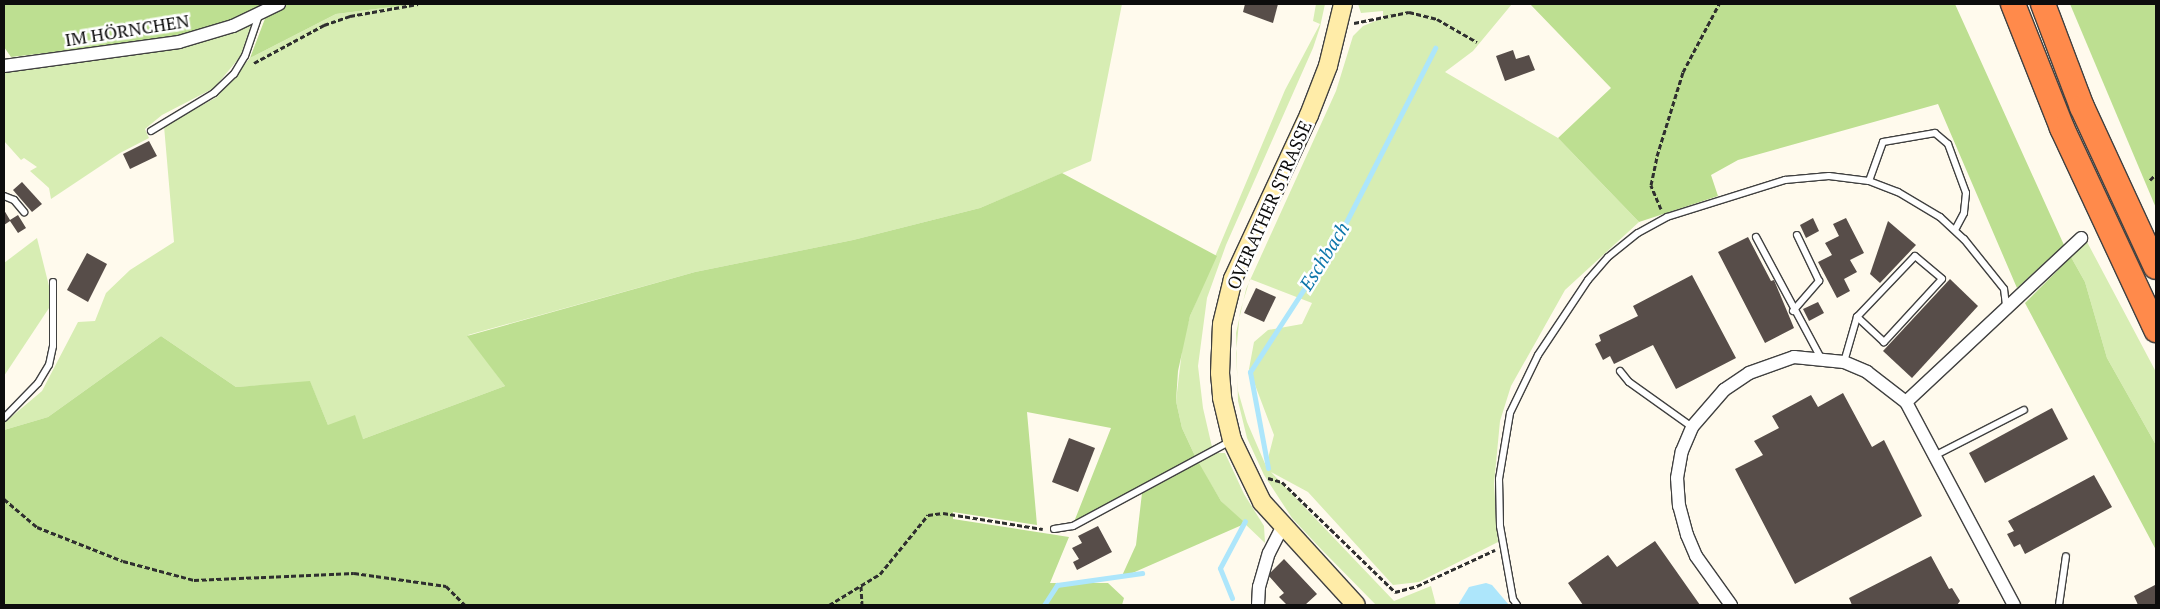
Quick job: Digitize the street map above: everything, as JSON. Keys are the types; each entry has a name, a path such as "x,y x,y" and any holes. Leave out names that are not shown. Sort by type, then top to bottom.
{"highway":[{"path":"2013,4 2062,128 2156,330"},
{"path":"2043,4 2082,107 2156,267"}],"main road":[{"name":"OVERATHER STRASSE","path":"1343,4 1339,27 1328,66 1309,115 1241,258 1226,301 1220,373 1232,440 1244,470 1262,502 1282,528 1356,605"}],"street":[{"name":"IM HÖRNCHEN","path":"4,66 179,42 259,15 279,4"},
{"path":"1906,402 2081,238"},
{"path":"1731,605 1696,556 1679,506 1677,478 1682,451 1692,426 1724,390 1749,373 1794,357 1820,358 1844,362 1866,372 1906,402 2014,605"},
{"path":"1258,605 1258,587 1269,553 1282,528"}],"lane":[{"path":"151,131 214,93 234,74 245,56 259,15"},
{"path":"1869,181 1883,142 1935,133 1948,144 1966,193 1964,213 1955,230"},
{"path":"1517,605 1513,599 1503,546 1499,479 1504,433 1517,393 1538,355 1608,257 1638,233 1667,217 1785,180 1830,176 1869,181 1924,205 1955,230 2004,289 2008,298 2006,307"},
{"path":"4,196 14,200 24,212"},
{"path":"1794,311 1819,282 1797,235"},
{"path":"1756,237 1790,298 1794,311 1820,358"},
{"path":"1844,362 1857,317 1915,256 1942,280 1884,342 1857,317"},
{"path":"4,418 34,389 49,365 53,346 53,282"},
{"path":"1620,371 1630,382 1692,426"},
{"path":"1934,456 2024,410"},
{"path":"1054,529 1073,526 1232,440"},
{"path":"2059,605 2066,556"}],"path":[{"path":"234,74 324,25 350,16 418,4"},
{"path":"1667,217 1654,197 1653,173 1682,72 1719,4"},
{"path":"1339,27 1375,16 1409,12 1437,19 1477,42"},
{"path":"2150,180 2156,174"},
{"path":"1244,470 1282,482 1396,592 1417,586 1503,546"},
{"path":"4,499 37,527 123,561 194,580 354,573 446,586 465,605"},
{"path":"829,605 862,586 897,557 920,521 928,515 958,516 1054,529"},
{"path":"862,586 862,605"}],"green space":[{"path":"4,4 267,4 234,20 179,38 11,57 4,47"},
{"path":"287,4 416,4 336,14 250,58 266,16"},
{"path":"416,4 1122,4 1091,161 980,208 853,240 695,272 468,335 505,386 363,439 328,425 310,382 236,387 161,336 48,417 4,430 4,423 42,391 78,322 95,321 106,293 130,270 174,242 164,126 217,97 250,58 336,14"},
{"path":"1316,4 1325,4 1320,27 1313,48 1226,245 1207,298 1198,366 1203,408 1212,447 1195,456 1182,428 1176,401 1183,342 1190,316 1285,90 1320,24 1313,21"},
{"path":"1358,4 1512,4 1473,51 1445,72 1558,138 1639,222 1565,290 1511,386 1500,421 1494,484 1498,542 1419,582 1393,585 1308,492 1271,472 1394,601 1431,586 1436,605 1376,605 1320,548 1292,518 1264,475 1247,438 1238,401 1237,378 1238,391 1247,422 1266,466 1274,435 1249,369 1254,342 1268,330 1302,324 1312,303 1250,279 1336,91 1353,36 1363,26 1383,18 1383,11 1361,13"},
{"path":"1530,4 1955,4 2064,245 2017,288 1938,104 1738,160 1711,175 1718,196 1639,222 1558,138 1611,88"},
{"path":"2070,4 2156,4 2156,208"},
{"path":"252,23 240,57 214,88 162,115 145,129 149,138 120,153 51,199 49,188 30,171 37,167 24,158 21,160 4,141 4,70"},
{"path":"1062,173 1217,256 1190,316 1178,371 1176,401 1182,428 1195,456 1074,522 1111,428 1027,412 1037,525 953,512 953,519 1069,537 1050,583 1108,583 1124,598 1122,605 4,605 4,430 48,417 161,336 236,387 310,381 328,425 355,415 363,439 505,386 467,336 695,272 853,240 980,208"},
{"path":"37,238 53,302 4,376 4,263"},
{"path":"2086,240 2156,372 2156,445 2107,358 2085,282 2071,257"},
{"path":"2071,257 2085,282 2107,358 2156,445 2156,550 2025,303"},
{"path":"1239,318 1236,348 1236,333"},
{"path":"1217,453 1225,453 1244,494 1264,526 1265,543 1221,501 1198,463"},
{"path":"1196,458 1221,501 1243,521 1242,525 1121,578 1136,545 1142,493 1173,477"}],"water":[{"path":"1486,583 1492,585 1509,605 1458,605 1469,587"}],"building":[{"path":"1245,4 1278,4 1273,23 1243,12"},
{"path":"1513,50 1516,59 1529,55 1535,70 1505,81 1496,56"},
{"path":"149,141 157,156 130,169 123,154"},
{"path":"22,182 42,204 32,212 13,190"},
{"path":"4,210 10,220 18,215 26,228 18,233 10,221 4,225"},
{"path":"1813,218 1819,231 1806,238 1800,225"},
{"path":"1846,218 1864,253 1850,260 1857,272 1844,279 1850,291 1837,298 1818,262 1832,255 1825,243 1839,236 1833,224"},
{"path":"1888,221 1916,245 1880,283 1870,274"},
{"path":"1748,237 1771,281 1774,280 1794,328 1765,343 1718,252"},
{"path":"87,253 107,264 88,302 67,290"},
{"path":"1692,275 1736,358 1676,389 1653,345 1614,364 1610,356 1603,360 1595,344 1601,341 1599,335 1638,316 1633,306"},
{"path":"1950,279 1978,306 1912,378 1883,351"},
{"path":"1256,288 1276,297 1264,322 1244,313"},
{"path":"1818,302 1824,313 1809,321 1803,309"},
{"path":"1843,393 1872,447 1884,440 1922,516 1795,584 1735,469 1763,455 1754,441 1779,428 1772,416 1811,395 1818,407"},
{"path":"2052,408 2068,439 1985,483 1969,453"},
{"path":"1069,438 1095,448 1078,492 1052,482"},
{"path":"2094,475 2112,507 2025,554 2020,544 2014,547 2007,534 2014,531 2008,521"},
{"path":"1098,526 1112,552 1077,570 1073,562 1079,559 1072,548 1082,543 1078,536"},
{"path":"1655,541 1700,605 1583,605 1568,583 1608,555 1617,567"},
{"path":"1931,556 1949,589 1952,588 1960,601 1957,605 1852,605 1849,598"},
{"path":"1284,559 1317,594 1305,605 1287,605 1279,597 1284,593 1268,575"},
{"path":"2155,585 2156,605 2138,605 2134,596"}],"waterway":[{"name":"Eschbach","path":"1268,468 1250,372 1341,232 1435,48"},
{"name":"Eschbach","path":"1232,598 1220,568 1245,521"},
{"path":"1044,605 1057,585 1142,573"}]}
